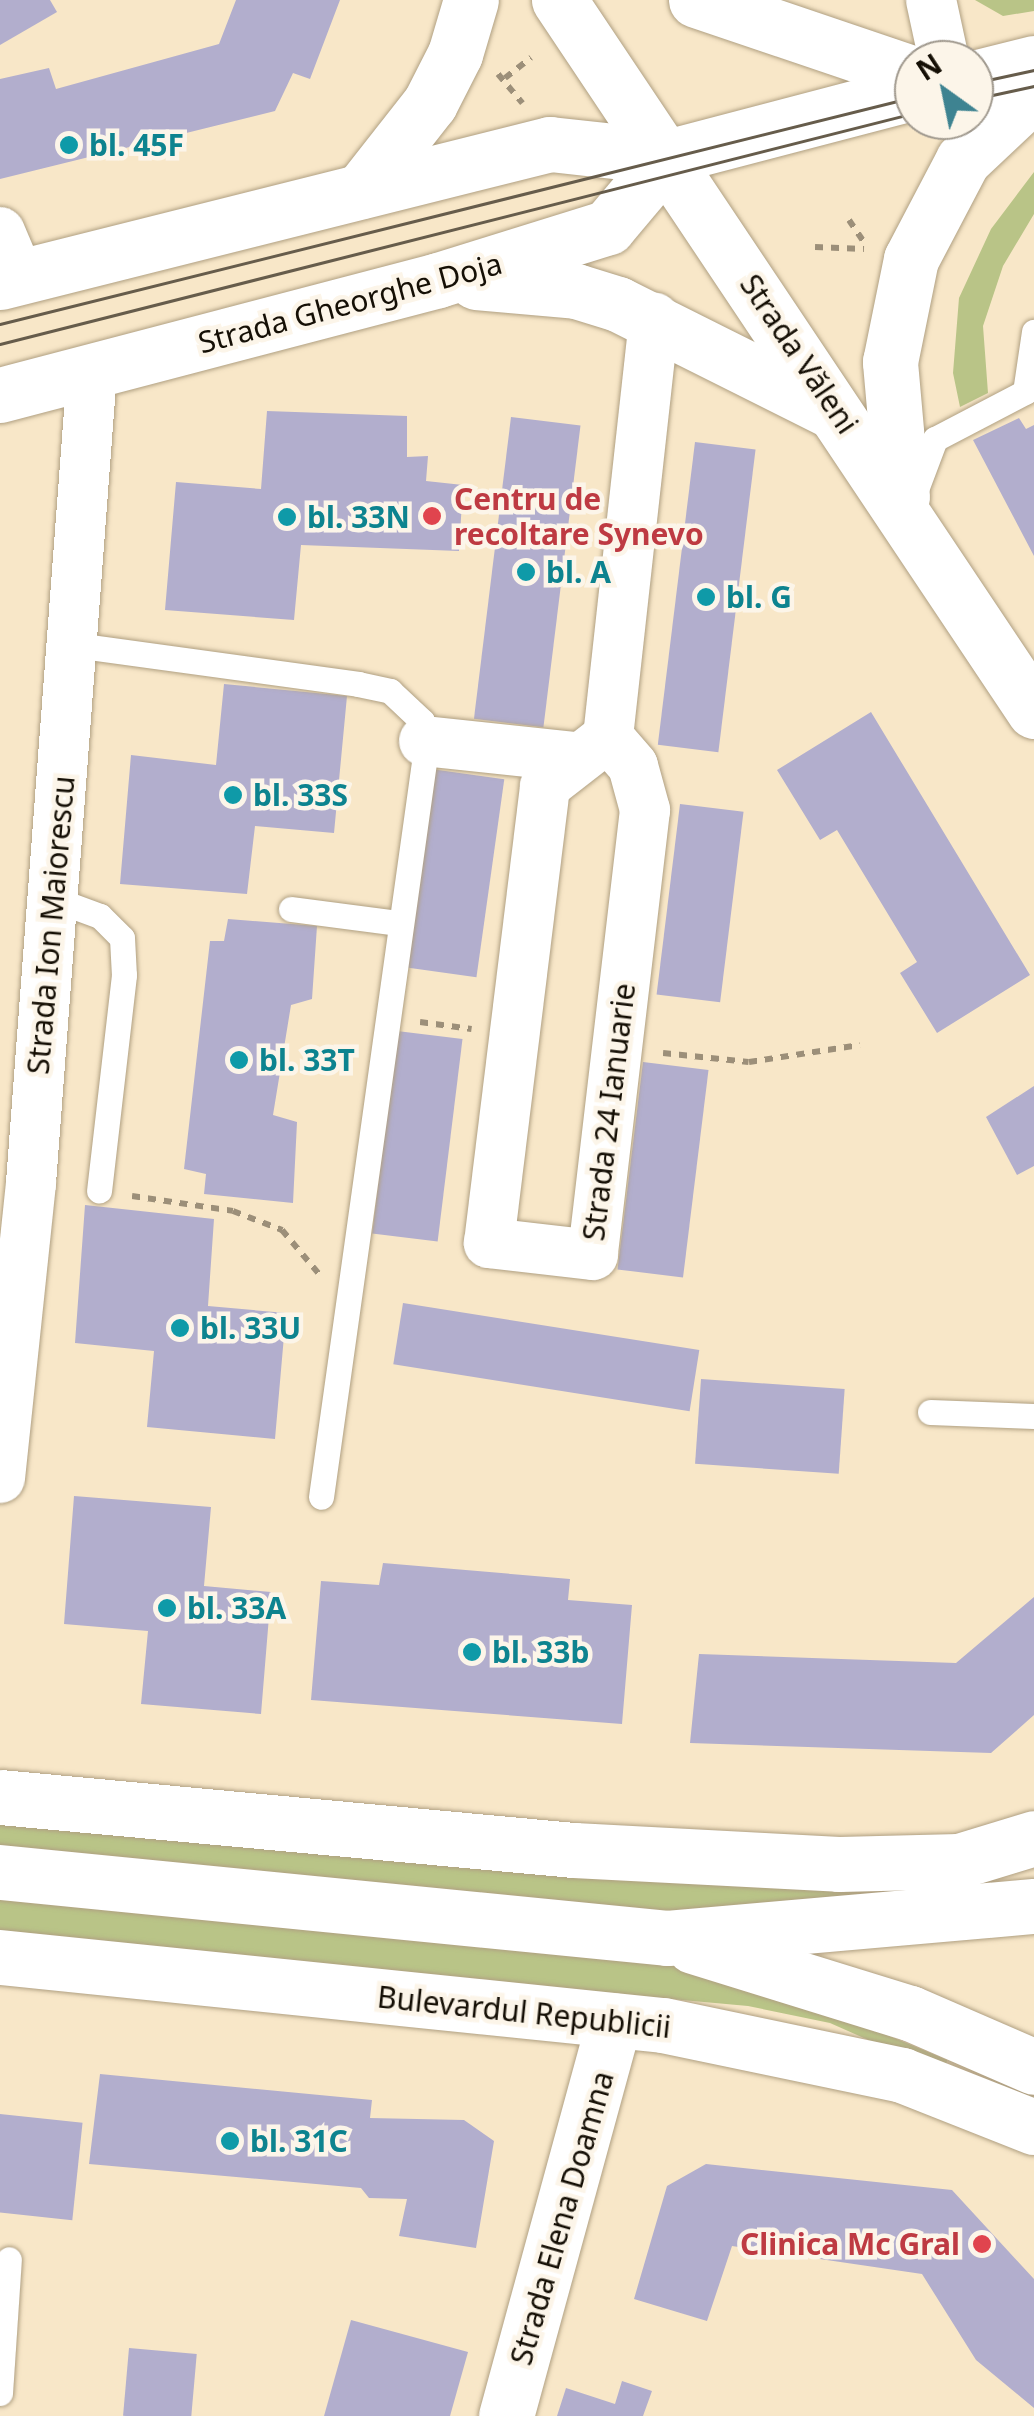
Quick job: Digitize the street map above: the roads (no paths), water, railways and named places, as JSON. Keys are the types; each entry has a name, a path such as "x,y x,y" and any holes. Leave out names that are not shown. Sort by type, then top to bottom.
{"main road":[{"path":"361,191 430,103 455,54 471,0"},
{"name":"Strada Văleni","path":"559,0 1034,711"},
{"path":"696,0 894,67"},
{"path":"994,73 1034,63"},
{"path":"906,515 892,440 890,362 911,259 963,160 1034,93"},
{"path":"6,264 361,191 550,144 667,157 894,97"},
{"name":"Strada Gheorghe Doja","path":"0,394 438,280 608,227 667,157"},
{"path":"438,280 576,291 654,318 840,416"},
{"path":"0,1797 574,1850 839,1864 958,1861 1034,1838"},
{"path":"0,1872 667,1938 1034,1906"},
{"path":"667,1938 910,2013 1034,2067"},
{"name":"Bulevardul Republicii","path":"0,1957 614,2020 902,2076 1034,2128"},
{"name":"Strada Elena Doamna","path":"506,2416 614,2020"}],"street":[{"path":"931,0 940,40"},
{"path":"424,741 591,747 654,318"},
{"name":"Strada Ion Maiorescu","path":"0,1478 9,1304 75,645 92,371"},
{"name":"Strada 24 Ianuarie","path":"591,747 633,766 645,810 594,1255 490,1243 545,786 591,747"}],"lane":[{"path":"906,515 934,439 1026,392 1034,332"},
{"path":"75,645 390,691 422,720 424,741 322,1497"},
{"path":"51,898 100,916 122,938 124,975 99,1191"},
{"path":"291,909 398,922"},
{"path":"930,1412 1034,1416"},
{"path":"0,2393 9,2259"}],"tram line":[{"path":"994,79 1034,70"},
{"path":"994,95 1034,86"},
{"path":"0,324 894,102"},
{"path":"0,344 894,118"}],"place":[{"name":"bl. 45F","path":"69,145"},
{"name":"Centru de recoltare Synevo","path":"432,516"},
{"name":"bl. 33N","path":"287,517"},
{"name":"bl. A","path":"526,572"},
{"name":"bl. G","path":"706,597"},
{"name":"bl. 33S","path":"233,795"},
{"name":"bl. 33T","path":"239,1060"},
{"name":"bl. 33U","path":"180,1328"},
{"name":"bl. 33A","path":"167,1608"},
{"name":"bl. 33b","path":"472,1652"},
{"name":"bl. 31C","path":"230,2141"},
{"name":"Clinica Mc Gral","path":"982,2244"}]}
